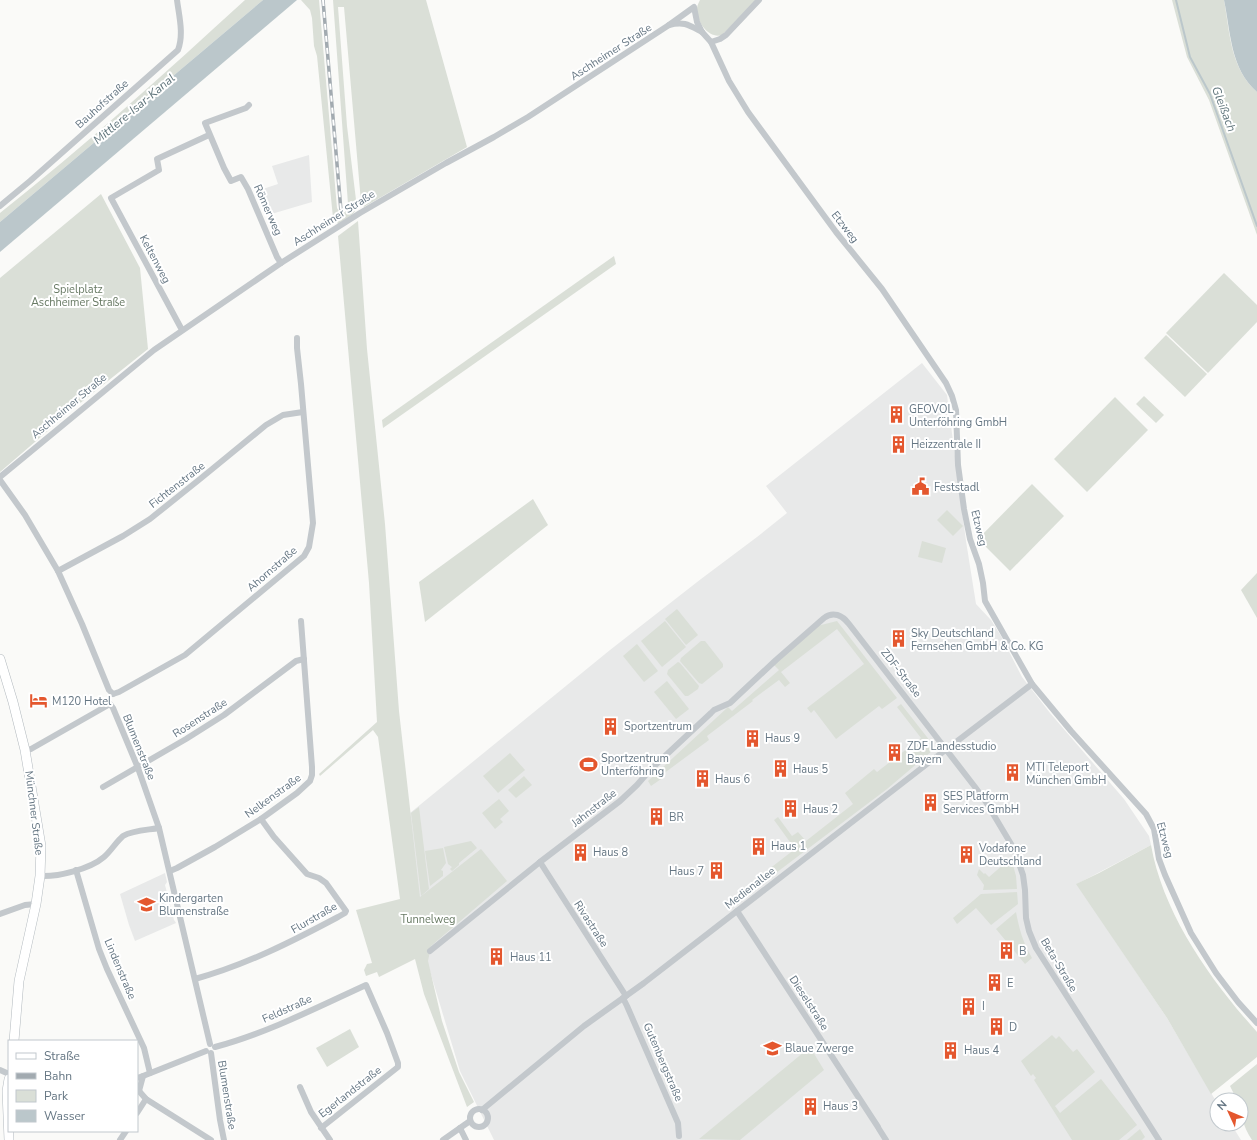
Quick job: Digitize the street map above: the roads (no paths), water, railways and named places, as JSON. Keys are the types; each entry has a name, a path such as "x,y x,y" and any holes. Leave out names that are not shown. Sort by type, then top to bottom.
{"main road":[{"name":"Münchner Straße","path":"0,659 25,750 41,846 40,876 36,904 20,981 14,1040"},
{"path":"8,1086 8,1116"}],"street":[{"name":"Bauhofstraße","path":"0,206 47,167 178,50 180,44 180,25 177,0"},
{"path":"711,42 726,35 759,0"},
{"name":"Etzweg","path":"694,7 697,22 702,32 711,42 729,82 748,112 836,232 882,289 946,383 956,410 958,465 964,509 970,539 979,564 985,601 1032,684 1071,731 1146,814 1154,829 1159,859 1164,875 1191,933 1216,973 1238,1002 1257,1022"},
{"name":"Aschheimer Straße","path":"0,479 111,384 182,330 281,263 374,205 446,162 494,138 528,117 670,25 694,7"},
{"path":"670,25 678,23 687,24 702,32"},
{"path":"209,135 205,123 246,108 248,105"},
{"name":"Römerweg","path":"209,135 231,181 241,177 248,189 277,257 281,263"},
{"name":"Keltenweg","path":"182,330 111,198 158,170 157,159 209,135"},
{"name":"Ahornstraße","path":"113,694 185,655 304,556 309,547 313,523 297,338"},
{"name":"Fichtenstraße","path":"58,571 123,536 150,519 266,425 283,415 303,412"},
{"path":"0,479 25,515 58,571 82,624 107,686 113,694"},
{"name":"ZDF-Straße","path":"836,614 842,616 846,620 946,749"},
{"name":"Jahnstraße","path":"430,951 540,862 620,801 650,770 714,710 730,703 827,615 836,614"},
{"name":"Nelkenstraße","path":"170,871 215,848 261,819 310,781 312,775 301,621"},
{"name":"Rosenstraße","path":"103,788 224,715 296,661 304,659"},
{"name":"Medienallee","path":"482,1110 584,1026 625,997 1032,684"},
{"name":"Blumenstraße","path":"113,694 110,704 138,768 159,828 212,1045"},
{"path":"25,750 31,749 110,704"},
{"name":"Beta-Straße","path":"946,749 986,802 1014,849 1023,875 1026,918 1029,931 1036,948 1159,1140"},
{"name":"Flurstraße","path":"195,979 254,958 289,943 338,917 346,911 326,883 319,878 307,874 261,819"},
{"path":"40,876 57,875 76,870 96,862 104,857 124,836 159,828"},
{"name":"Rivastraße","path":"540,862 625,997"},
{"name":"Lindenstraße","path":"76,870 99,949 144,1048 150,1073"},
{"path":"0,914 25,905 36,904"},
{"name":"Dieselstraße","path":"737,911 886,1140"},
{"name":"Feldstraße","path":"212,1045 251,1036 366,985"},
{"name":"Egerlandstraße","path":"321,1128 398,1067 398,1063 387,1033 366,985"},
{"name":"Gutenbergstraße","path":"625,997 627,1006 678,1123 679,1136"},
{"path":"211,1140 146,1099 138,1091 140,1077 214,1051 212,1045"},
{"name":"Blumenstraße","path":"209,1052 224,1140"},
{"path":"0,1070 8,1079"},
{"path":"300,1087 311,1112 330,1140"},
{"path":"138,1111 146,1099"},
{"path":"442,1140 470,1120 470,1115 474,1111 482,1110 487,1117 484,1125 479,1127 474,1125 470,1120"},
{"path":"460,1128 466,1140"}],"water":[{"name":"Mittlere-Isar-Kanal","path":"263,0 297,0 0,252 0,222"},
{"path":"1224,0 1257,0 1257,92 1248,83 1241,72 1237,61 1230,37"}],"waterway":[{"name":"Gleißach","path":"1176,0 1190,57 1210,94 1257,226"}],"railway":[{"path":"323,0 341,211"}],"place":[{"name":"GEOVOL Unterföhring GmbH","path":"896,415"},
{"name":"Heizzentrale II","path":"898,444"},
{"name":"Feststadl","path":"921,487"},
{"name":"Sky Deutschland Fernsehen GmbH & Co. KG","path":"898,639"},
{"name":"M120 Hotel","path":"39,701"},
{"name":"Sportzentrum","path":"611,726"},
{"name":"Haus 9","path":"752,738"},
{"name":"ZDF Landesstudio Bayern","path":"894,752"},
{"name":"Sportzentrum Unterföhring","path":"588,764"},
{"name":"Haus 5","path":"780,769"},
{"name":"MTI Teleport München GmbH","path":"1013,773"},
{"name":"Haus 6","path":"702,779"},
{"name":"SES Platform Services GmbH","path":"930,802"},
{"name":"Haus 2","path":"790,809"},
{"name":"BR","path":"656,817"},
{"name":"Haus 1","path":"758,846"},
{"name":"Haus 8","path":"580,852"},
{"name":"Vodafone Deutschland","path":"966,854"},
{"name":"Haus 7","path":"717,871"},
{"name":"Kindergarten Blumenstraße","path":"146,904"},
{"name":"B","path":"1006,951"},
{"name":"Haus 11","path":"497,957"},
{"name":"E","path":"994,983"},
{"name":"I","path":"969,1006"},
{"name":"D","path":"996,1027"},
{"name":"Blaue Zwerge","path":"772,1048"},
{"name":"Haus 4","path":"951,1050"},
{"name":"Haus 3","path":"810,1106"}],"park label":[{"name":"Spielplatz Aschheimer Straße","path":"78,295"},
{"name":"Tunnelweg","path":"428,919"}]}
